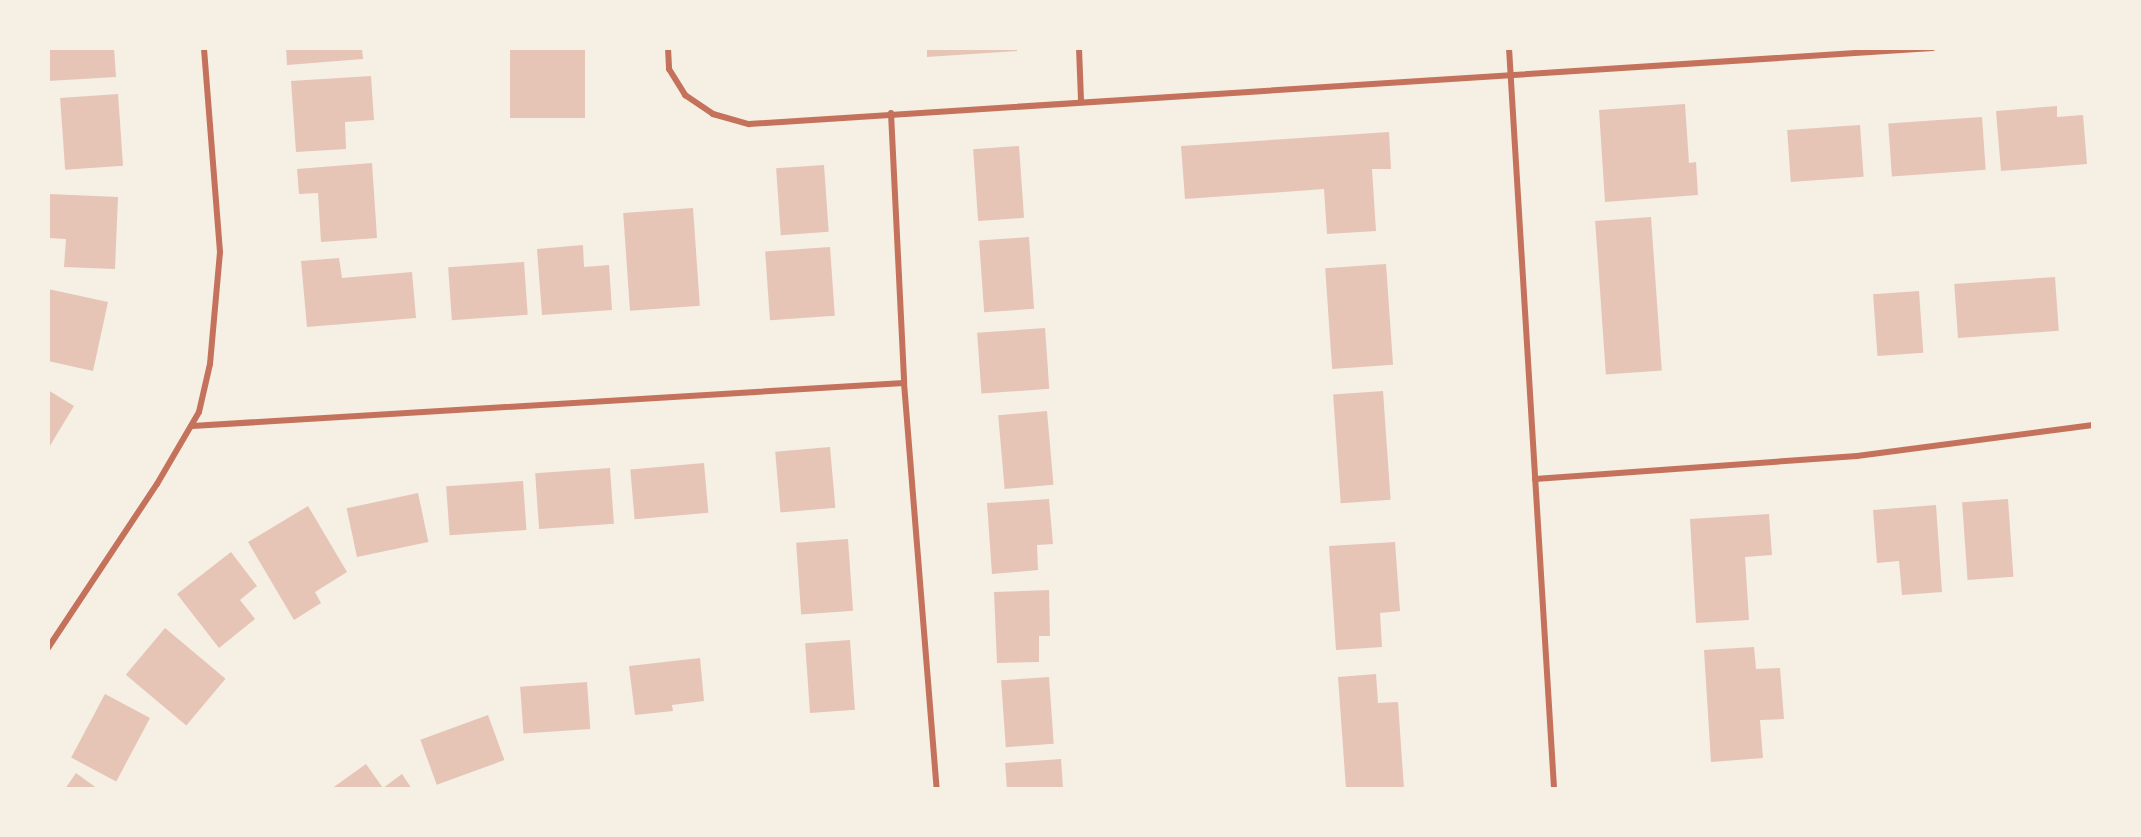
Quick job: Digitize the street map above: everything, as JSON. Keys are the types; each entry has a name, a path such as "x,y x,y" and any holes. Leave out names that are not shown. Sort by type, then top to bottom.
{"street":[{"path":"48,648 192,426 210,364 220,252 204,48"},
{"path":"668,48 669,69 685,95 713,114 749,124 891,113 1933,48"},
{"path":"1079,48 1081,101"},
{"path":"1509,48 1554,789"},
{"path":"891,113 904,383 937,789"},
{"path":"192,426 904,383"},
{"path":"1535,479 1857,456 2093,425"}],"building":[{"path":"48,48 114,48 116,77 48,81"},
{"path":"286,48 362,48 363,59 287,65"},
{"path":"510,48 585,48 585,118 510,118"},
{"path":"927,48 1017,48 1017,51 927,57"},
{"path":"371,76 374,120 345,122 346,149 296,152 291,81"},
{"path":"118,94 123,166 65,170 60,98"},
{"path":"1685,104 1689,163 1696,162 1698,195 1605,202 1599,110"},
{"path":"2057,106 2057,117 2083,115 2087,164 2001,171 1996,111"},
{"path":"1982,117 1986,170 1892,176 1888,124"},
{"path":"1860,125 1864,177 1791,182 1787,130"},
{"path":"1389,132 1391,169 1372,169 1376,231 1327,234 1324,189 1185,199 1181,146"},
{"path":"1019,146 1024,218 978,221 973,149"},
{"path":"372,163 377,238 321,242 318,193 299,194 297,169"},
{"path":"824,165 829,232 781,235 776,168"},
{"path":"49,194 118,197 115,269 64,267 66,239 48,238"},
{"path":"693,208 700,306 630,311 623,213"},
{"path":"1651,217 1662,371 1606,375 1595,221"},
{"path":"1029,237 1034,309 984,312 979,240"},
{"path":"583,245 584,267 609,265 612,310 542,315 537,249"},
{"path":"830,247 835,316 770,320 765,252"},
{"path":"339,258 342,278 412,272 416,318 307,327 301,261"},
{"path":"524,262 528,315 452,320 448,267"},
{"path":"1386,264 1393,365 1332,369 1325,268"},
{"path":"2055,277 2059,331 1958,338 1954,284"},
{"path":"48,289 108,302 93,371 48,361"},
{"path":"1919,291 1923,353 1877,356 1873,294"},
{"path":"1045,328 1049,389 981,394 977,333"},
{"path":"48,390 74,406 48,449"},
{"path":"1383,391 1391,500 1341,503 1333,394"},
{"path":"1047,411 1053,485 1005,489 998,415"},
{"path":"830,447 835,508 781,513 775,452"},
{"path":"704,463 708,513 635,519 630,469"},
{"path":"610,468 614,524 539,529 535,473"},
{"path":"523,481 526,530 450,535 446,486"},
{"path":"418,493 428,542 357,557 347,508"},
{"path":"1049,499 1053,544 1037,545 1038,570 992,574 987,503"},
{"path":"2008,499 2013,577 1968,580 1962,502"},
{"path":"1936,505 1942,592 1902,595 1899,561 1877,563 1873,510"},
{"path":"308,506 347,572 315,592 321,603 294,620 248,542"},
{"path":"1769,514 1772,555 1745,557 1749,620 1696,623 1690,519"},
{"path":"848,539 853,611 801,614 796,543"},
{"path":"1395,542 1400,611 1380,613 1382,647 1336,650 1329,546"},
{"path":"231,552 257,586 240,600 255,619 219,648 177,594"},
{"path":"1049,590 1050,636 1039,636 1039,662 997,663 994,592"},
{"path":"165,628 226,679 186,726 126,675"},
{"path":"850,640 855,710 810,713 805,643"},
{"path":"1754,647 1756,669 1780,668 1784,719 1760,720 1763,758 1711,762 1704,650"},
{"path":"700,658 704,701 672,705 673,711 635,715 629,666"},
{"path":"1376,674 1378,703 1398,702 1404,789 1346,789 1338,677"},
{"path":"1049,677 1054,744 1006,747 1001,680"},
{"path":"587,682 590,729 523,734 520,687"},
{"path":"105,694 150,718 116,782 71,758"},
{"path":"488,715 504,760 437,785 420,740"},
{"path":"1061,759 1063,789 1007,789 1005,763"},
{"path":"366,764 383,788 402,774 412,789 331,789"},
{"path":"76,773 98,789 65,789"}]}
